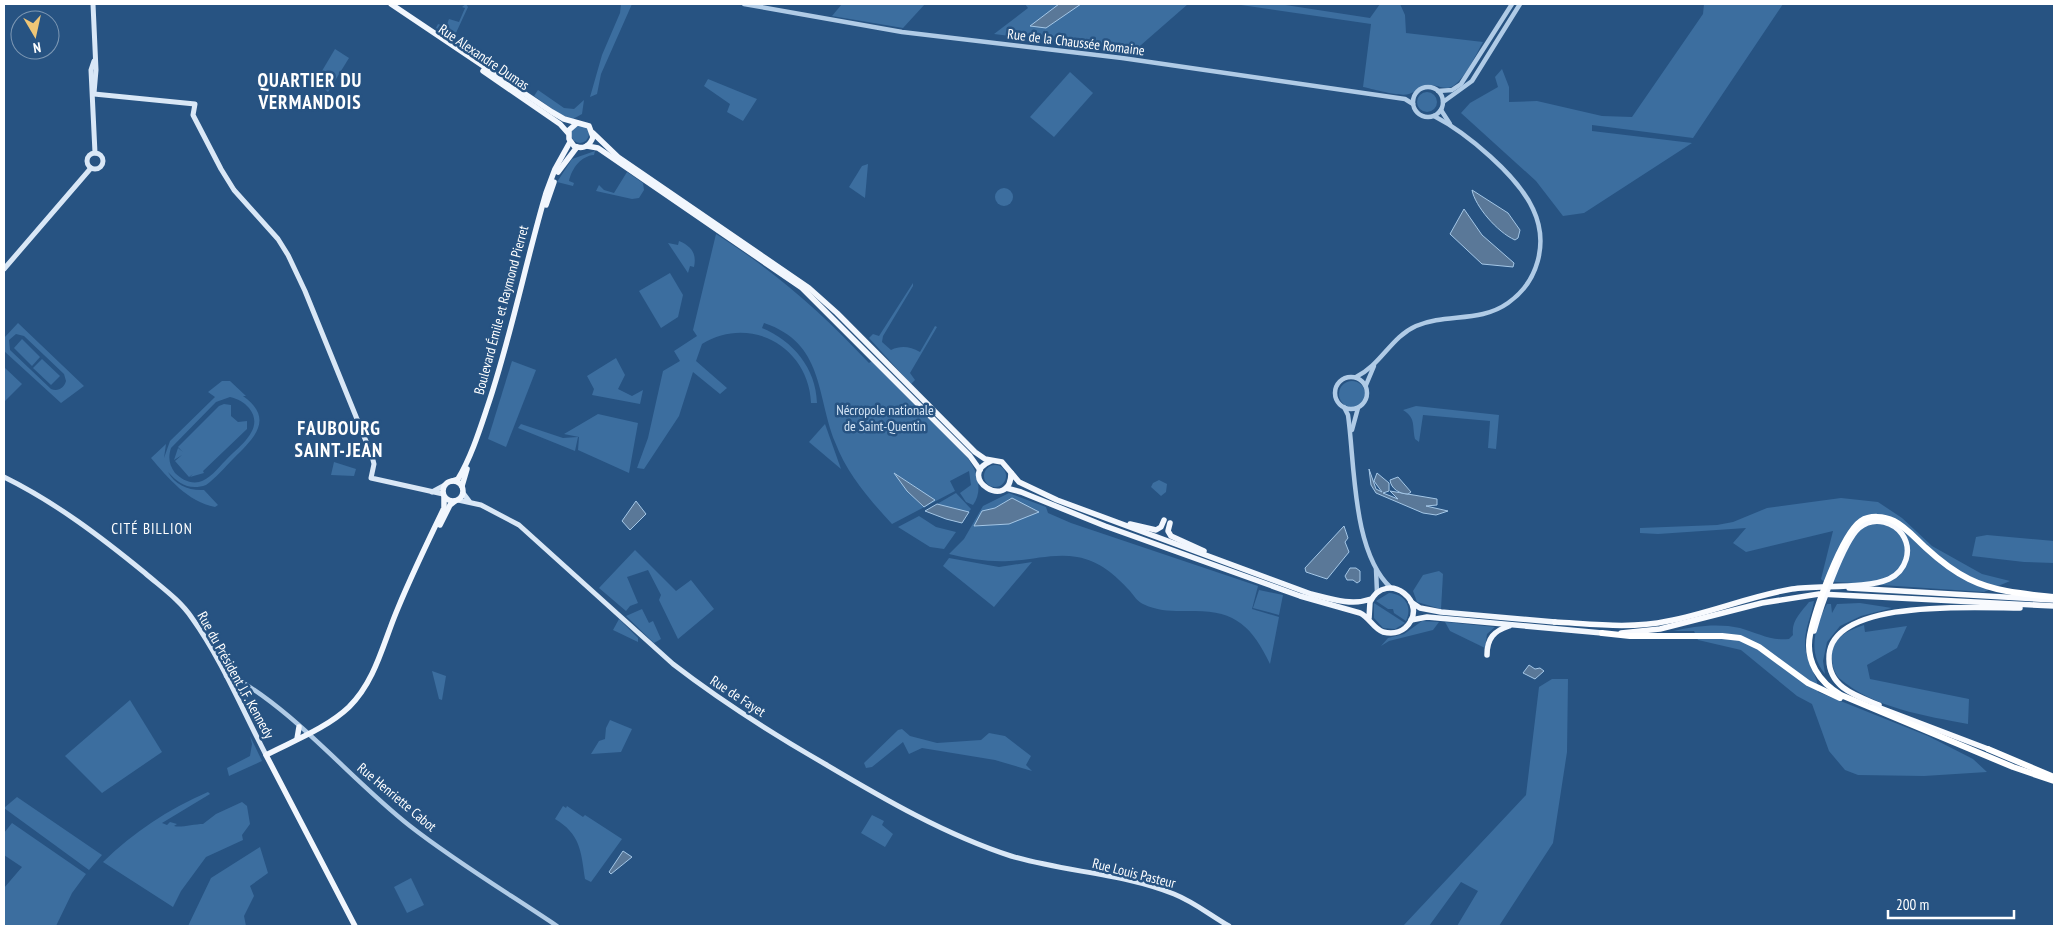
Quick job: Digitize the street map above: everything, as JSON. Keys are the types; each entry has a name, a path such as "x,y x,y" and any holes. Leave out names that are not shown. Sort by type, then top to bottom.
{"highway":[{"path":"2054,599 2005,591 1975,582 1944,564 1900,525 1881,517 1863,520 1852,530 1832,576 1820,607 1809,646 1812,662 1817,674 1835,692 2013,767 2054,778"},
{"path":"1555,622 1617,626 1666,622 1759,596 1820,586 1874,583 1890,578 1900,571 1905,563 1908,550 1904,538 1898,529 1884,522 1870,522 1862,526 1848,543 1832,576"},
{"path":"1820,586 2054,599"},
{"path":"1602,632 1660,629 1762,603 1819,594 2054,608"},
{"path":"1820,607 1812,647 1816,664 1822,676 1841,692 1988,749 2054,778"},
{"path":"1901,715 1852,694 1835,680 1829,664 1829,651 1834,639 1846,628 1868,619 1927,608 2054,608"},
{"path":"1602,632 1630,636 1722,636 1740,638 1759,647 1817,687 1886,714"}],"main road":[{"path":"94,4 95,153"},
{"name":"Rue Alexandre Dumas","path":"385,4 560,124 568,133"},
{"path":"391,4 564,119 586,124 593,134 618,157 802,288 970,456 980,470 980,482 985,488 996,492 1006,488 1022,492 1105,526 1300,596 1369,618"},
{"path":"94,94 195,104 193,115 219,166 234,190 278,238 305,291 372,456 374,464 371,478 444,495 456,500"},
{"path":"576,123 568,133 570,142 577,148 587,146 598,148 700,213 815,293 981,457 991,461 1002,462 1011,474 1024,485 1078,509 1327,598 1353,602 1371,599"},
{"path":"587,146 592,140 593,134"},
{"name":"Boulevard Émile et Raymond Pierret","path":"452,481 458,479 464,469 491,396 548,193 570,142"},
{"name":"Boulevard Émile et Raymond Pierret","path":"554,176 577,148"},
{"path":"91,168 87,159 95,153"},
{"path":"4,269 91,168 99,168 103,163 102,156 95,153"},
{"name":"Boulevard Émile et Raymond Pierret","path":"462,490 502,372 548,193"},
{"path":"980,470 991,461"},
{"path":"1006,488 1011,474"},
{"name":"Rue du Président J.F. Kennedy","path":"4,477 69,514 168,593 192,618 228,675 266,755 355,926"},
{"path":"432,492 452,481 458,482 469,502"},
{"path":"266,755 306,734 347,708 371,678 408,584 444,508 445,485"},
{"path":"306,734 320,730 337,721 357,703 368,688 410,585 448,509 462,490"},
{"name":"Rue de Fayet","path":"456,500 469,502 519,524 673,664 698,683 787,742 907,811 990,848 1027,860"},
{"path":"1078,509 1152,530 1159,529 1167,521 1170,536 1251,571"},
{"path":"1411,602 1413,613 1411,620 1402,630 1388,633 1376,628 1369,618 1368,610 1371,599 1377,593 1391,588 1403,592 1411,602 1420,608 1441,615 1514,625 1602,632"},
{"path":"1411,620 1441,615"},
{"path":"1450,616 1555,622"},
{"path":"1487,655 1489,641 1493,635 1501,629 1514,625"},
{"path":"297,739 299,727"},
{"name":"Rue Louis Pasteur","path":"1027,860 1154,887 1192,902 1229,926"}],"street":[{"name":"Rue de la Chaussée Romaine","path":"744,4 893,31 1122,58 1405,99 1413,104"},
{"path":"1405,99 1426,88 1438,91 1458,88 1512,4"},
{"path":"1443,102 1468,85 1520,4"},
{"path":"1469,73 1474,76"},
{"path":"1434,116 1441,110 1443,102 1438,91"},
{"path":"1366,386 1376,363 1393,342 1416,326 1437,319 1480,315 1496,310 1508,303 1530,281 1540,256 1538,224 1528,199 1506,172 1451,125 1434,116 1422,116 1416,111 1413,104 1415,95"},
{"path":"1441,110 1451,125"},
{"path":"1376,363 1356,377 1344,378 1336,386 1336,397 1348,415 1356,498 1362,529 1375,565 1391,588"},
{"path":"1351,433 1358,408 1366,400 1368,392 1366,386 1356,377"},
{"path":"1344,407 1358,408"},
{"path":"1375,565 1377,593"},
{"name":"Rue Henriette Cabot","path":"228,675 284,714 409,826 557,926"}],"green space":[{"path":"466,4 468,7 455,35 452,36 436,28 438,24 446,27 449,19 459,22 465,8 462,7"},
{"path":"621,4 632,4 601,74 597,94 590,97 602,55 620,13"},
{"path":"842,4 925,4 903,28 832,16"},
{"path":"1025,4 1188,4 1133,52 994,34 1028,8"},
{"path":"1234,4 1279,4 1370,18 1380,4 1400,4 1405,15 1406,33 1483,42 1468,69 1453,86 1448,88 1426,85 1409,94 1393,94 1363,87 1371,24"},
{"path":"1704,4 1783,4 1693,138 1592,125 1592,131 1692,143 1584,213 1563,216 1536,181 1461,113 1470,103 1498,87 1495,77 1502,69 1509,87 1509,102 1537,101 1602,116 1632,117 1703,14"},
{"path":"335,49 349,58 328,92 316,81"},
{"path":"1070,72 1093,93 1054,137 1030,117"},
{"path":"708,79 757,99 743,121 727,112 730,104 704,86"},
{"path":"538,90 564,108 574,109 584,100 582,114 573,119 561,115 534,96"},
{"path":"1427,92 1434,95 1437,102 1434,109 1427,112 1420,109 1417,102 1420,95"},
{"path":"580,125 586,128 589,134 586,140 580,143 574,140 571,134 574,128"},
{"path":"595,151 594,155 581,160 575,167 569,181 574,183 573,186 557,182 572,159"},
{"path":"868,164 865,198 849,187 862,166"},
{"path":"627,172 643,183 644,190 639,198 632,199 596,191 599,185 604,190 614,193"},
{"path":"1004,188 1010,191 1013,197 1010,203 1004,206 998,203 995,197 998,191"},
{"name":"Nécropole nationale de Saint-Quentin","path":"716,234 738,248 797,294 869,363 872,361 965,455 973,466 978,479 978,493 973,505 966,502 960,493 971,485 969,471 950,481 955,491 892,524 859,486 840,454 829,424 815,372 808,357 798,343 783,332 764,323 762,328 784,340 801,357 812,378 816,390 817,403 811,403 808,383 800,366 788,352 774,341 757,335 739,333 720,336 702,344 696,361 727,388 720,394 693,372 679,416 644,469 637,468 648,438 663,371 680,361 674,351 697,336 693,330","holes":["895,473 934,500 923,507 907,491"]},
{"path":"679,241 687,245 694,254 694,267 690,266 688,273 668,243 678,245"},
{"path":"670,273 683,295 678,317 661,328 639,291"},
{"path":"913,283 883,336 882,342 891,350 906,347 920,352 935,326 937,327 910,373 915,380 911,384 869,338 873,334 879,336"},
{"path":"18,323 84,386 61,403 4,351 4,338","holes":["16,334 24,336 64,374 66,381 60,389 51,389 10,350 9,340"]},
{"path":"22,339 40,357 32,366 14,348"},
{"path":"616,358 625,375 618,389 632,396 643,390 640,404 592,395 594,389 587,376"},
{"path":"42,359 60,376 51,385 33,368"},
{"path":"512,361 536,370 506,447 488,439"},
{"path":"4,367 22,384 4,402"},
{"path":"222,381 230,381 253,404 258,413 259,420 254,436 217,476 206,485 194,487 184,485 168,472 174,480 183,486 204,490 218,505 215,507 187,495 151,458 166,444 164,458 170,441 215,397 208,392","holes":["230,397 245,404 253,416 254,423 248,437 206,479 192,482 180,477 175,473 170,464 171,448 216,402"]},
{"path":"1352,381 1362,384 1365,394 1362,404 1352,407 1342,404 1339,394 1342,384"},
{"path":"224,404 231,405 231,416 238,422 247,421 247,429 203,471 204,473 190,477 193,474 189,477 175,461 182,455 174,460 178,448 183,452 178,447 219,406"},
{"path":"1416,406 1499,415 1496,449 1488,448 1490,421 1423,415 1419,442 1415,439 1412,419 1403,410"},
{"path":"598,414 638,423 629,473 578,450 579,437 564,434"},
{"path":"521,424 563,438 578,437 575,451 518,428"},
{"path":"825,424 841,469 809,442"},
{"path":"334,462 356,469 354,476 331,475"},
{"path":"991,465 999,465 1006,472 1006,480 999,487 991,487 984,480 984,472"},
{"path":"1159,480 1167,484 1166,492 1161,496 1151,487 1153,483"},
{"path":"956,493 971,509 969,512 937,504"},
{"path":"1009,493 1046,507 1048,513 1071,523 1258,586 1252,609 1279,617 1270,664 1249,630 1231,617 1206,611 1167,610 1149,607 1139,602 1113,574 1100,565 1085,559 1060,556 994,561 949,554 964,539 983,506","holes":["1012,498 1009,524 974,526 982,511 995,508"]},
{"path":"1841,498 1878,502 1902,518 1932,546 1982,574 2010,581 1984,592 1823,581 1821,579 1833,531 1746,552 1733,543 1746,528 1658,534 1640,533 1640,528 1717,525 1733,522 1767,508"},
{"path":"919,516 936,527 956,532 944,549 930,547 898,527"},
{"path":"1987,535 2054,541 2054,563 2024,562 1972,556 1976,537"},
{"path":"635,550 676,591 691,580 714,609 678,639 659,600 661,595 648,570 627,577 638,603 630,606 626,611 599,588"},
{"path":"949,558 999,567 1032,562 994,607 943,566"},
{"path":"1439,571 1443,574 1441,609 1417,602 1413,591 1423,575"},
{"path":"1259,590 1283,595 1279,615 1253,608"},
{"path":"1389,593 1399,596 1406,602 1409,611 1406,621 1394,613 1393,609 1388,609 1376,601"},
{"path":"1814,601 1806,632 1805,645 1807,658 1817,682 1818,692 1928,736 1973,759 1987,772 1924,776 1858,775 1845,770 1829,751 1812,704 1797,696 1741,650 1698,640 1694,631 1673,631 1715,625 1740,628 1770,638 1789,639 1793,635 1797,617 1809,602"},
{"path":"1374,603 1405,623 1395,629 1383,628 1374,618"},
{"path":"1860,603 1892,608 1861,616 1840,626 1827,642 1823,661 1825,674 1819,666 1816,657 1815,639 1816,630 1827,604 1831,604 1832,613 1837,604"},
{"path":"642,609 649,623 653,621 661,639 654,643 626,616"},
{"path":"619,619 638,638 638,642 613,630"},
{"path":"1422,621 1439,622 1433,630 1389,641 1381,646 1388,638 1404,634"},
{"path":"1445,622 1495,627 1487,634 1485,648 1450,631"},
{"path":"1864,625 1865,632 1907,626 1897,648 1867,665 1870,679 1969,699 1968,724 1918,714 1884,704 1868,697 1839,678 1832,663 1834,645 1847,632"},
{"path":"432,671 446,676 442,700 439,699"},
{"path":"1552,679 1568,679 1567,752 1553,843 1499,926 1457,926 1478,891 1461,882 1429,926 1403,926 1526,795 1539,687"},
{"path":"130,700 162,752 102,793 65,756"},
{"path":"610,720 632,729 621,752 591,754 599,741 605,739 606,728"},
{"path":"902,729 910,736 937,743 981,740 989,733 1005,736 1031,756 1026,765 1032,771 995,760 922,748 909,754 903,742 872,767 866,768 864,763 898,730"},
{"path":"250,736 262,761 229,776 227,768 250,756 252,744"},
{"path":"208,792 210,794 162,823 167,825 170,822 177,824 174,826 203,824 216,814 242,802 247,806 250,824 242,835 243,840 206,857 181,891 173,907 103,862 152,822"},
{"path":"17,797 102,855 89,870 4,808"},
{"path":"563,806 566,808 567,806 583,817 585,815 622,839 591,882 585,879 580,851 574,837 570,831 555,819"},
{"path":"872,815 884,821 882,825 893,834 885,847 861,833"},
{"path":"12,823 86,874 72,893 56,926 4,926 4,888 22,867 4,855 4,833"},
{"path":"260,847 268,873 250,886 254,896 244,916 246,926 188,926 211,878"},
{"path":"411,878 424,905 407,913 394,887"}],"shaded area":[{"path":"1059,4 1081,4 1046,28 1030,26"},
{"path":"1472,190 1508,213 1520,230 1518,238 1515,240 1494,225 1482,211"},
{"path":"1464,209 1482,235 1514,263 1513,267 1482,264 1450,234"},
{"path":"1369,469 1376,489 1382,492 1374,481 1377,473 1389,483 1389,491 1383,493 1398,499 1390,491 1437,499 1437,505 1426,506 1448,511 1436,515 1423,513 1376,493 1371,485"},
{"path":"894,473 935,500 924,507 907,491"},
{"path":"1398,477 1411,492 1405,494 1394,488 1390,480"},
{"path":"1012,498 1039,512 1009,524 974,526 982,511 995,508"},
{"path":"636,501 646,514 630,530 622,521"},
{"path":"937,504 969,512 962,523 925,511"},
{"path":"1344,526 1348,538 1345,542 1349,552 1327,579 1306,572 1305,568"},
{"path":"1350,568 1356,568 1360,571 1360,581 1357,583 1353,580 1347,580 1345,576"},
{"path":"1529,665 1544,671 1535,679 1523,673"},
{"path":"623,851 632,857 611,874 609,872"}],"district":[{"name":"QUARTIER DU VERMANDOIS","path":"310,91"},
{"name":"FAUBOURG SAINT-JEAN","path":"339,439"},
{"name":"CITÉ BILLION","path":"152,529"}]}
